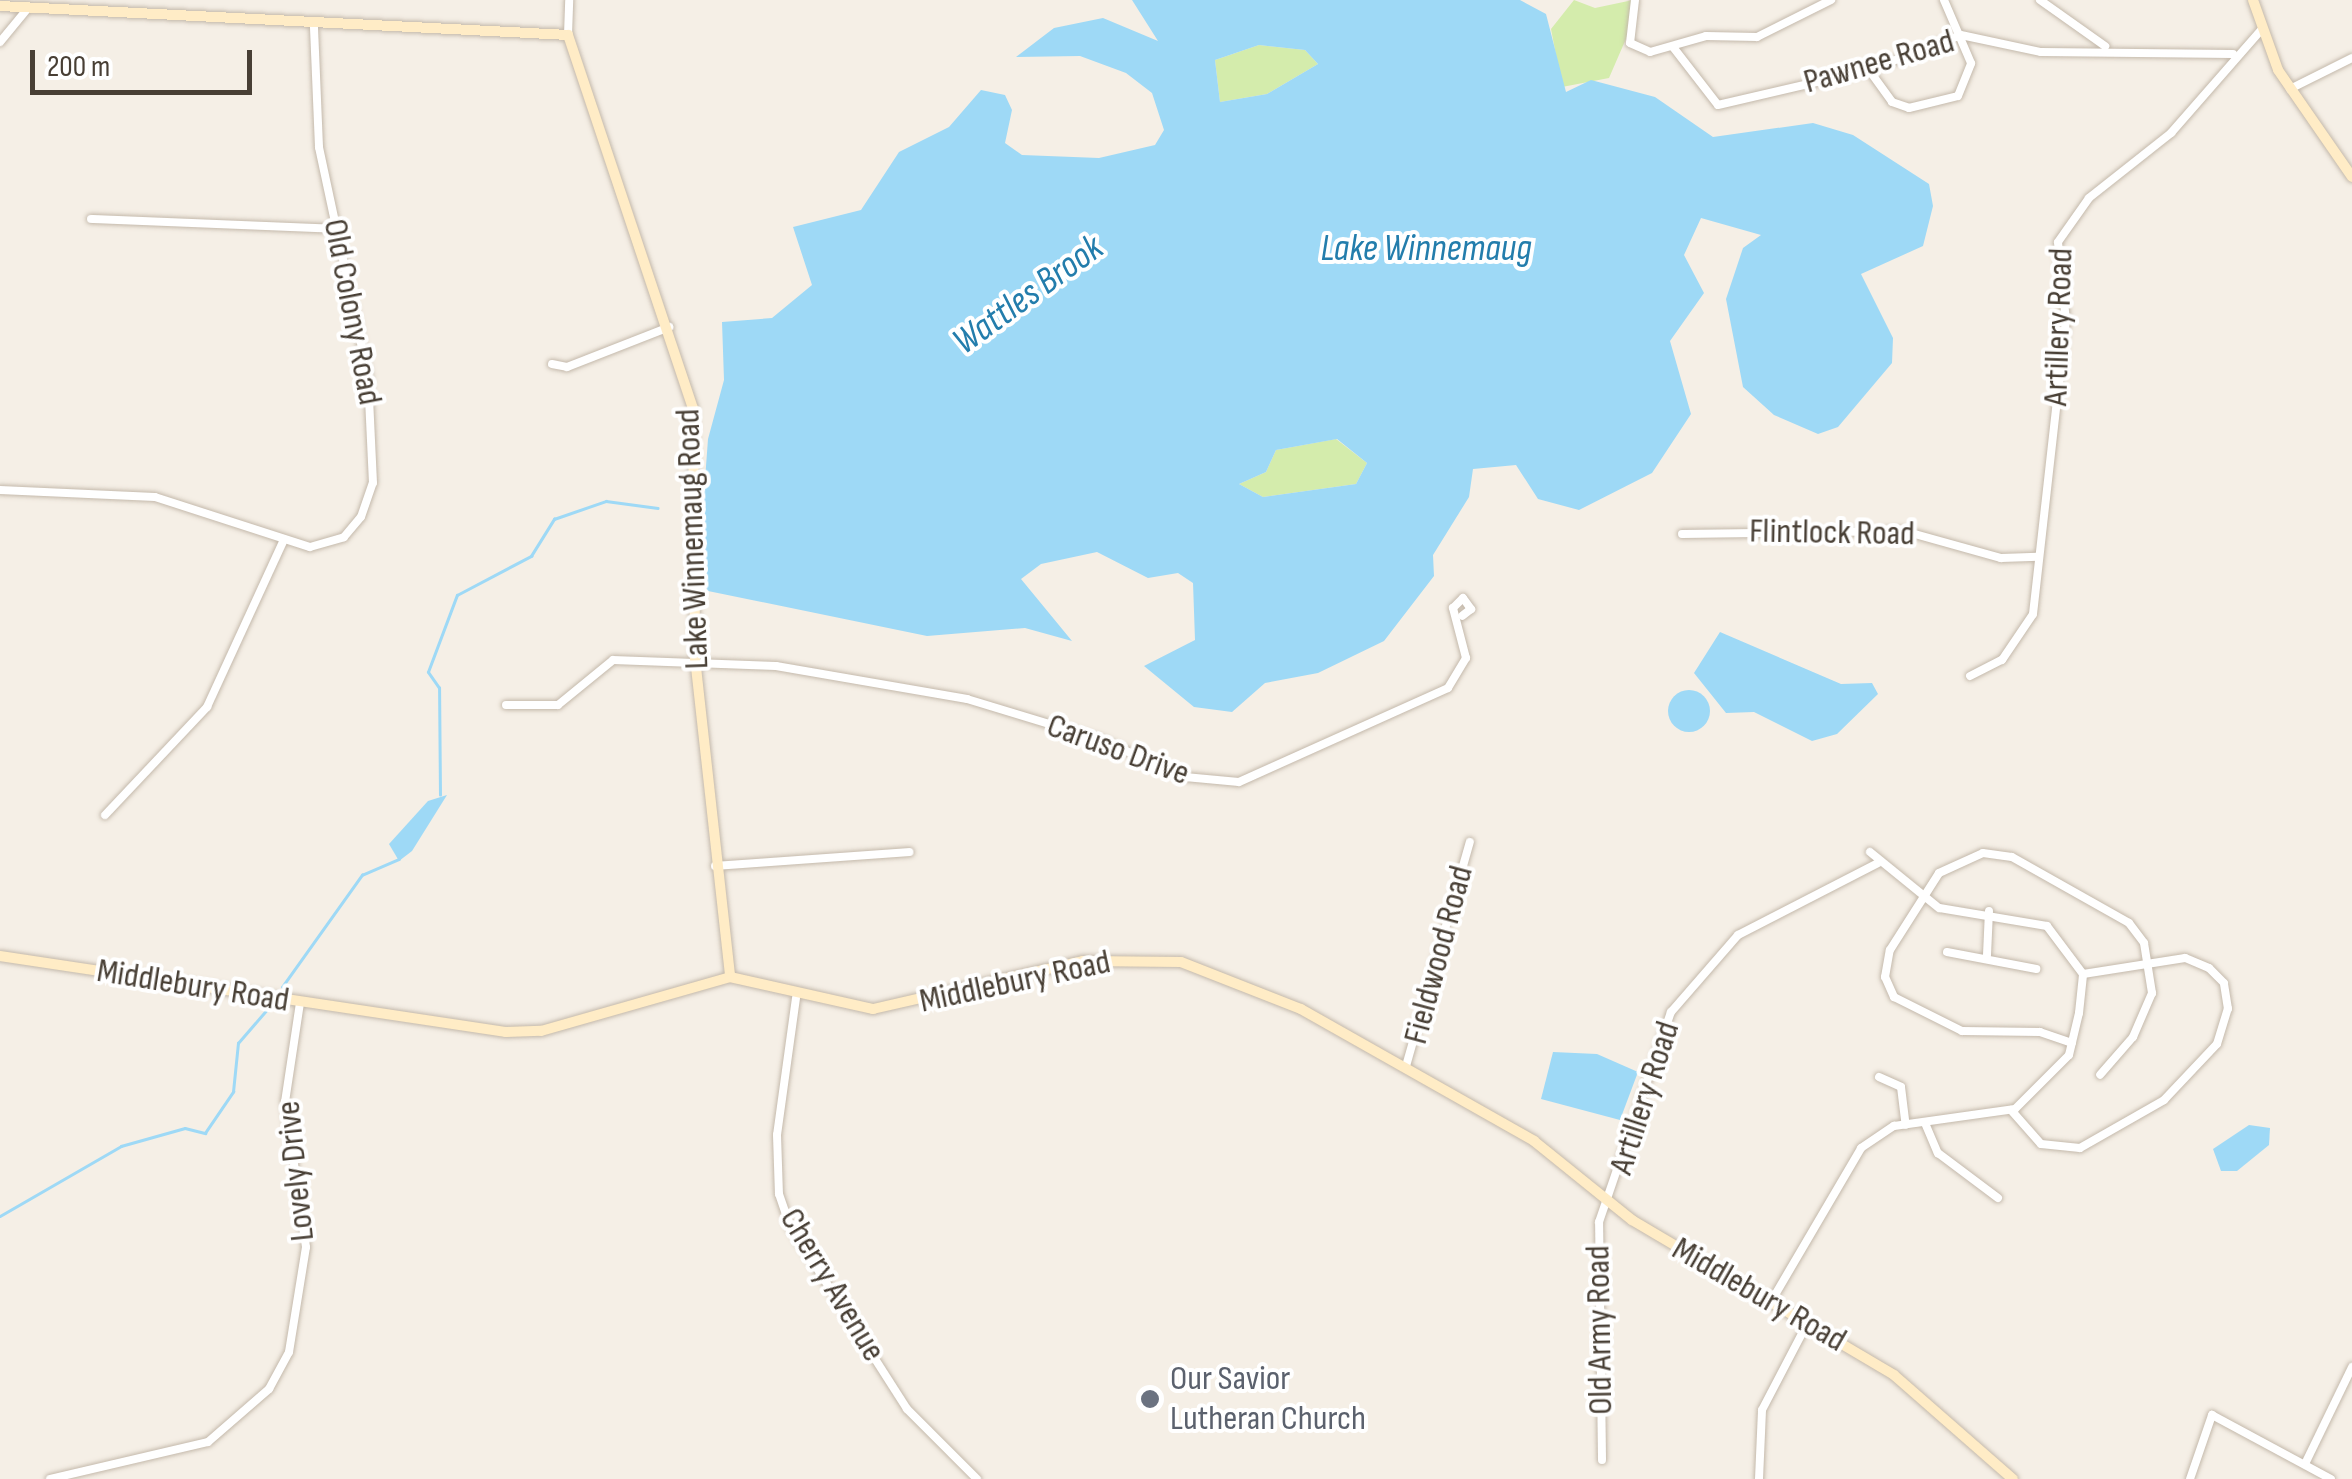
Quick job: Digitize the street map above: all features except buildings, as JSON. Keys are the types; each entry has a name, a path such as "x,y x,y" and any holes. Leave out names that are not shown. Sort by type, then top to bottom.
{"street":[{"name":"Lake Winnemaug Road","path":"569,0 568,35 693,408 695,658 730,977"},
{"path":"1635,0 1630,43 1650,52 1706,36 1757,37 1831,0"},
{"path":"1869,70 1892,102 1909,108 1958,96 1971,63 1944,0"},
{"path":"2040,0 2105,46"},
{"path":"2254,0 2262,29 2290,89 2352,177"},
{"path":"0,6 314,26 568,35"},
{"path":"0,42 28,8"},
{"name":"Old Colony Road","path":"1,494 155,498 283,542 310,547 344,537 372,483 368,376 314,111 314,26"},
{"name":"Artillery Road","path":"1970,676 1988,671 2020,637 2033,614 2066,321 2058,242 2089,198 2209,93 2233,54 2262,29"},
{"name":"Pawnee Road","path":"1673,48 1718,105 1869,70 1961,34 2040,52 2105,46 2233,54"},
{"path":"2290,89 2352,58"},
{"path":"90,219 336,228"},
{"path":"552,364 567,367 669,328"},
{"name":"Flintlock Road","path":"1682,534 1904,531 2001,558 2038,557"},
{"path":"105,815 206,707 283,542"},
{"name":"Caruso Drive","path":"506,704 558,706 613,660 695,658 967,699 1100,739 1185,777 1239,782 1448,688 1466,658 1462,616"},
{"name":"Fieldwood Road","path":"1406,1066 1470,842"},
{"path":"715,866 909,852"},
{"path":"1772,1300 1836,1178 1861,1148 1906,1125 2011,1110 2047,1084 2072,1044 2083,974 2047,926 1990,911 1939,908 1878,863 1870,852"},
{"path":"2072,1044 2040,1032 1962,1031 1902,1004 1888,964 1921,897 1957,861 2012,857 2129,923 2151,964 2146,1016 2100,1075"},
{"name":"Artillery Road","path":"1607,1202 1662,1033 1695,975 1773,913 1878,863"},
{"path":"1987,955 1990,911"},
{"path":"1947,952 1987,955 2036,969"},
{"name":"Middlebury Road","path":"0,956 300,1003 542,1031 730,977 796,998 900,1006 1083,961 1181,962 1244,981 1406,1066 1534,1142 1607,1202 1894,1375 2012,1479"},
{"path":"2011,1110 2024,1131 2060,1152 2191,1078 2217,1044 2224,984 2185,958 2083,974"},
{"name":"Cherry Avenue","path":"796,998 777,1135 784,1210 907,1409 977,1479"},
{"name":"Lovely Drive","path":"50,1479 208,1442 269,1389 288,1352 306,1247 285,1102 300,1003"},
{"path":"1879,1078 1902,1088 1906,1125"},
{"path":"1925,1122 1938,1153 1998,1198"},
{"name":"Old Army Road","path":"1602,1460 1596,1291 1607,1202"},
{"path":"1759,1479 1762,1410 1808,1322"},
{"path":"2305,1464 2352,1367"},
{"path":"2190,1479 2212,1415 2332,1479"}],"green space":[{"path":"1574,0 1595,8 1633,0 1635,18 1609,78 1562,87 1551,29"},
{"path":"1259,45 1305,50 1318,64 1267,94 1220,102 1215,60"},
{"path":"1336,439 1367,463 1356,484 1263,497 1239,484 1266,472 1276,450"}],"water":[{"name":"Lake Winnemaug","path":"1132,0 1520,0 1546,14 1566,92 1591,80 1655,97 1713,137 1813,123 1853,135 1929,184 1933,206 1923,246 1861,274 1893,338 1892,363 1838,427 1818,434 1774,415 1743,387 1726,299 1743,248 1761,235 1701,218 1684,255 1704,293 1670,341 1691,414 1652,473 1579,510 1538,499 1516,465 1473,469 1469,497 1433,555 1434,576 1384,641 1318,673 1265,683 1232,712 1194,707 1144,666 1195,640 1193,583 1178,573 1148,578 1097,552 1041,564 1021,579 1072,641 1025,628 927,636 708,591 698,575 708,439 724,380 722,322 772,318 812,285 793,227 861,210 899,152 949,127 981,90 1005,95 1012,110 1005,143 1022,155 1099,158 1155,145 1164,130 1152,93 1126,73 1080,56 1016,57 1054,28 1103,18 1158,41","holes":["1259,45 1305,50 1318,64 1267,94 1220,102 1215,60","1337,439 1367,463 1356,484 1263,497 1239,484 1266,472 1276,450"]},
{"path":"1720,632 1841,684 1872,683 1878,694 1837,734 1812,741 1754,712 1726,713 1694,673"},
{"path":"1689,690 1704,696 1710,711 1704,726 1689,732 1674,726 1668,711 1674,696"},
{"path":"447,795 412,851 399,861 389,844 428,801"},
{"path":"1553,1052 1597,1054 1638,1072 1620,1120 1541,1099"},
{"path":"2249,1125 2270,1128 2269,1145 2237,1171 2221,1171 2213,1149"}],"waterway":[{"name":"Wattles Brook","path":"440,795 439,688 428,672 457,595 531,556 554,519 606,501 658,508"},
{"name":"Wattles Brook","path":"282,987 362,875 399,859"},
{"name":"Wattles Brook","path":"0,1216 121,1146 185,1128 205,1133 233,1092 238,1043 270,1006"}],"place":[{"name":"Our Savior Lutheran Church","path":"1150,1399"}]}
